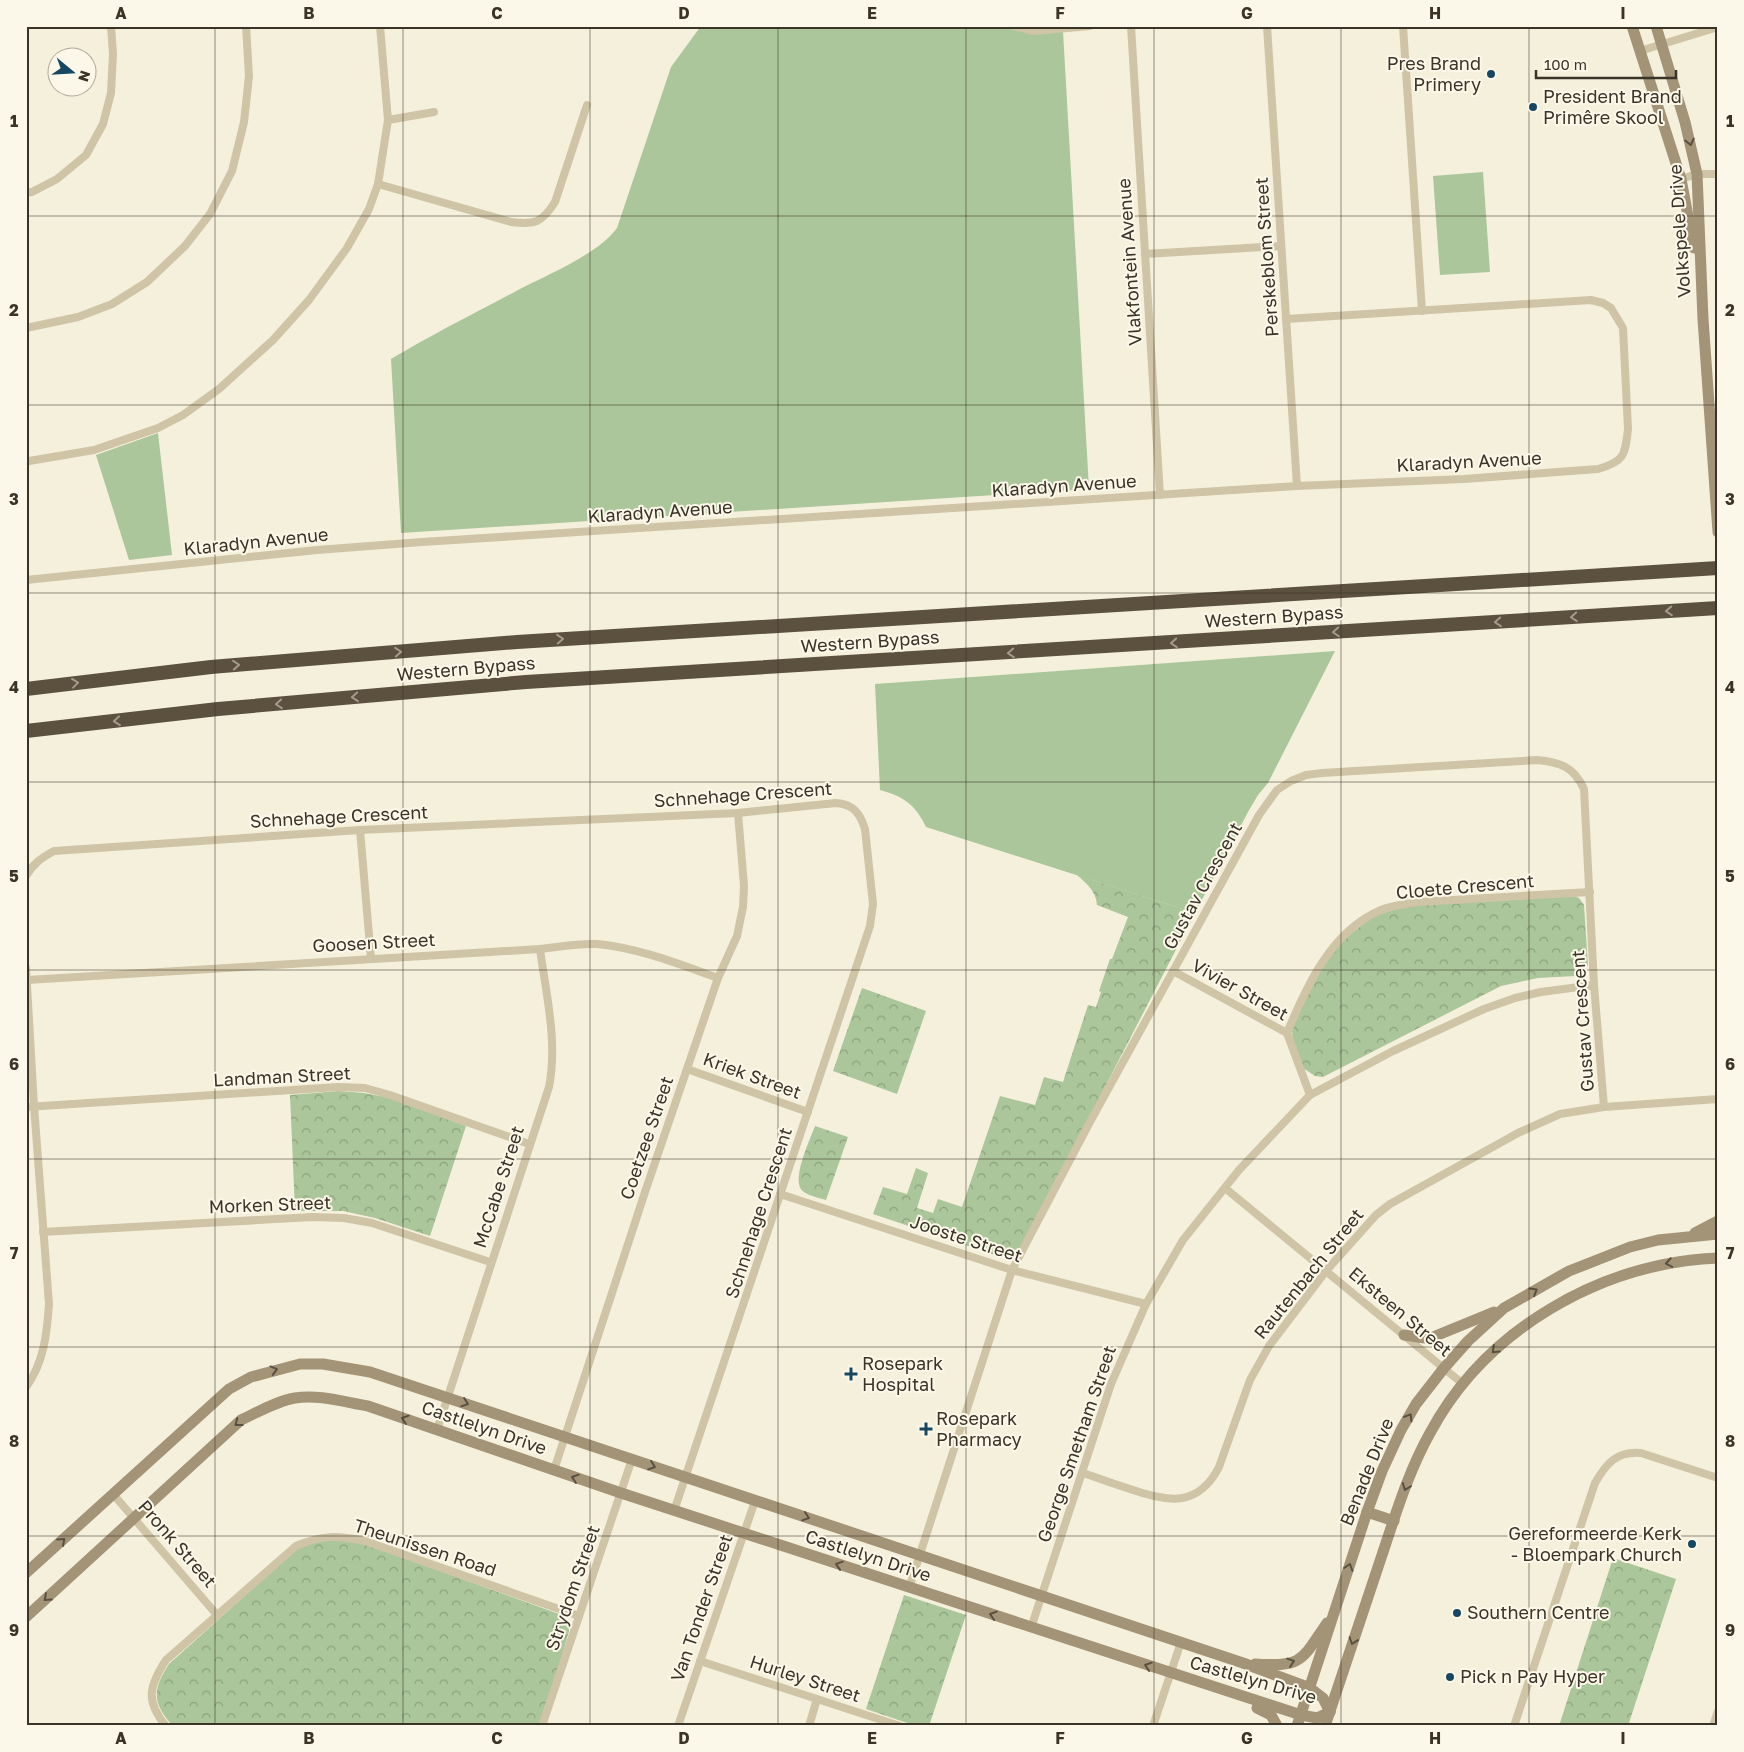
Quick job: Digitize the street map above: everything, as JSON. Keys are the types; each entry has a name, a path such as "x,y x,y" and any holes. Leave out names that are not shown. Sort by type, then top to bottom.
{"highway":[{"name":"Western Bypass","path":"26,689 211,667 517,642 1718,568"},
{"name":"Western Bypass","path":"26,730 218,710 526,682 1718,608"}],"street":[{"path":"26,193 32,192 57,179 86,155 104,124 111,94 113,54 111,26"},
{"path":"26,328 78,318 112,304 147,282 185,246 210,214 232,171 244,122 249,76 246,26"},
{"path":"26,464 29,461 94,450 158,428 183,415 220,389 273,340 309,300 347,248 369,209 378,184 388,120 380,26"},
{"path":"1013,26 1034,31 1090,26"},
{"name":"Vlakfontein Avenue","path":"1131,26 1160,495"},
{"name":"Perskeblom Street","path":"1267,26 1297,486"},
{"path":"1404,26 1422,311"},
{"name":"Volkspele Drive","path":"1632,26 1681,179 1692,237 1703,319"},
{"name":"Volkspele Drive","path":"1656,26 1685,122 1697,174 1703,319 1718,532"},
{"path":"1640,51 1718,27"},
{"path":"378,184 511,222 526,224 536,222 547,214 554,202 587,105"},
{"path":"388,120 434,112"},
{"path":"1681,179 1697,174 1718,174"},
{"path":"1145,254 1281,246"},
{"name":"Klaradyn Avenue","path":"26,580 317,550 1297,486 1464,479 1598,469 1613,465 1622,458 1628,429 1623,328 1611,308 1603,303 1591,300 1286,320"},
{"name":"Gustav Crescent","path":"909,1588 1012,1270 1090,1122 1259,815 1277,790 1291,781 1306,775 1322,773 1536,760 1554,762 1578,776 1584,789 1594,985 1604,1107"},
{"name":"Schnehage Crescent","path":"26,876 37,862 54,851 360,830 738,813 836,803 844,804 856,811 862,818 865,829 873,904 870,926 674,1511"},
{"name":"Coetzee Street","path":"554,1470 634,1223 718,978 737,936 743,907 744,886 738,813"},
{"path":"360,830 371,958"},
{"name":"Cloete Crescent","path":"1287,1033 1295,1013 1318,970 1336,943 1354,927 1381,910 1418,902 1590,892"},
{"name":"Goosen Street","path":"27,980 540,949 595,944 624,948 654,956 718,978"},
{"name":"McCabe Street","path":"436,1430 548,1087 552,1065 552,1043 540,949"},
{"path":"26,968 30,1107 49,1304 47,1334 41,1358 26,1387"},
{"name":"Vivier Street","path":"1173,971 1287,1033 1310,1095"},
{"name":"George Smetham Street","path":"1031,1628 1111,1384 1146,1304 1183,1240 1225,1188 1310,1095 1393,1051 1484,1009 1515,998 1541,992 1594,985"},
{"name":"Kriek Street","path":"687,1069 808,1112"},
{"name":"Landman Street","path":"30,1107 338,1087 365,1088 390,1094 530,1144"},
{"name":"Rautenbach Street","path":"1083,1473 1158,1498 1192,1496 1204,1488 1214,1477 1219,1467 1250,1380 1277,1334 1326,1271 1376,1215 1407,1193 1541,1122 1560,1114 1604,1107 1718,1099"},
{"name":"Eksteen Street","path":"1225,1188 1463,1384"},
{"name":"Jooste Street","path":"780,1194 1012,1270 1146,1304"},
{"name":"Morken Street","path":"43,1232 312,1217 344,1218 372,1222 490,1262"},
{"path":"1686,1236 1718,1222"},
{"name":"Benade Drive","path":"1299,1721 1367,1512 1382,1472 1401,1430 1416,1404 1444,1368 1468,1341 1504,1308 1562,1275 1587,1263 1658,1240 1718,1234"},
{"path":"1325,1726 1410,1476 1430,1433 1445,1408 1463,1384 1493,1352 1524,1326 1583,1290 1614,1277 1669,1263 1718,1258"},
{"path":"1404,1335 1425,1338 1433,1336 1504,1308"},
{"name":"Castlelyn Drive","path":"26,1573 229,1389 252,1377 273,1370 300,1364 323,1364 370,1372 447,1397 1243,1663 1310,1688 1322,1698 1330,1712 1317,1718 1299,1721 1227,1692 674,1511 368,1406 324,1398 295,1398 241,1420 135,1518 28,1612"},
{"path":"1514,1726 1595,1483 1605,1467 1617,1457 1632,1452 1641,1453 1718,1478"},
{"name":"Strydom Street","path":"542,1726 632,1460"},
{"name":"Pronk Street","path":"113,1494 217,1615"},
{"name":"Van Tonder Street","path":"678,1726 755,1501"},
{"path":"1367,1512 1394,1521"},
{"name":"Theunissen Road","path":"166,1726 152,1705 151,1690 156,1676 166,1660 296,1546 312,1539 336,1536 364,1541 579,1616"},
{"path":"1243,1663 1282,1665 1295,1662 1303,1657 1334,1614"},
{"path":"1153,1726 1181,1642"},
{"name":"Hurley Street","path":"700,1661 900,1726"},
{"path":"1227,1692 1271,1715 1277,1726"},
{"path":"809,1726 818,1699"},
{"path":"1713,1726 1718,1711"}],"green space":[{"path":"701,26 1006,26 1027,32 1063,31 1089,489 401,533 391,359 455,323 572,263 586,255 609,237 617,228 671,67"},
{"path":"1483,172 1490,272 1440,275 1433,176"},
{"path":"158,433 172,555 129,560 96,455"},
{"path":"1335,651 1268,783 1248,812 1195,913 926,827 918,813 908,802 880,790 875,684"},
{"path":"1077,875 1195,913 1021,1249 1013,1255 1001,1257 873,1214 883,1187 907,1194 916,1168 928,1173 917,1208 933,1213 938,1199 962,1207 1000,1096 1035,1105 1044,1077 1063,1082 1088,1005 1096,1007 1101,992 1099,991 1110,959 1112,959 1128,917 1097,905 1093,892"},
{"path":"1569,894 1579,898 1584,905 1588,965 1584,972 1576,976 1538,978 1501,986 1323,1077 1315,1076 1303,1068 1293,1046 1292,1031 1298,1014 1321,970 1338,944 1376,914 1406,906"},
{"path":"862,988 926,1011 897,1094 833,1071"},
{"path":"339,1091 390,1098 466,1126 430,1236 375,1218 343,1211 295,1211 290,1095"},
{"path":"815,1126 848,1137 826,1200 804,1192 800,1187 799,1180 802,1161"},
{"path":"340,1538 365,1544 559,1614 568,1621 569,1631 542,1726 173,1726 161,1710 157,1696 157,1689 163,1673 169,1664 299,1547 318,1539"},
{"path":"1613,1558 1676,1579 1628,1726 1559,1726"},
{"path":"904,1595 966,1615 929,1726 916,1726 866,1709"}],"place":[{"name":"Pres Brand Primery","path":"1491,74"},
{"name":"President Brand Primêre Skool","path":"1533,107"},
{"name":"Rosepark Hospital","path":"851,1374"},
{"name":"Rosepark Pharmacy","path":"926,1429"},
{"name":"Gereformeerde Kerk - Bloempark Church","path":"1692,1544"},
{"name":"Southern Centre","path":"1457,1613"},
{"name":"Pick n Pay Hyper","path":"1450,1677"}]}
